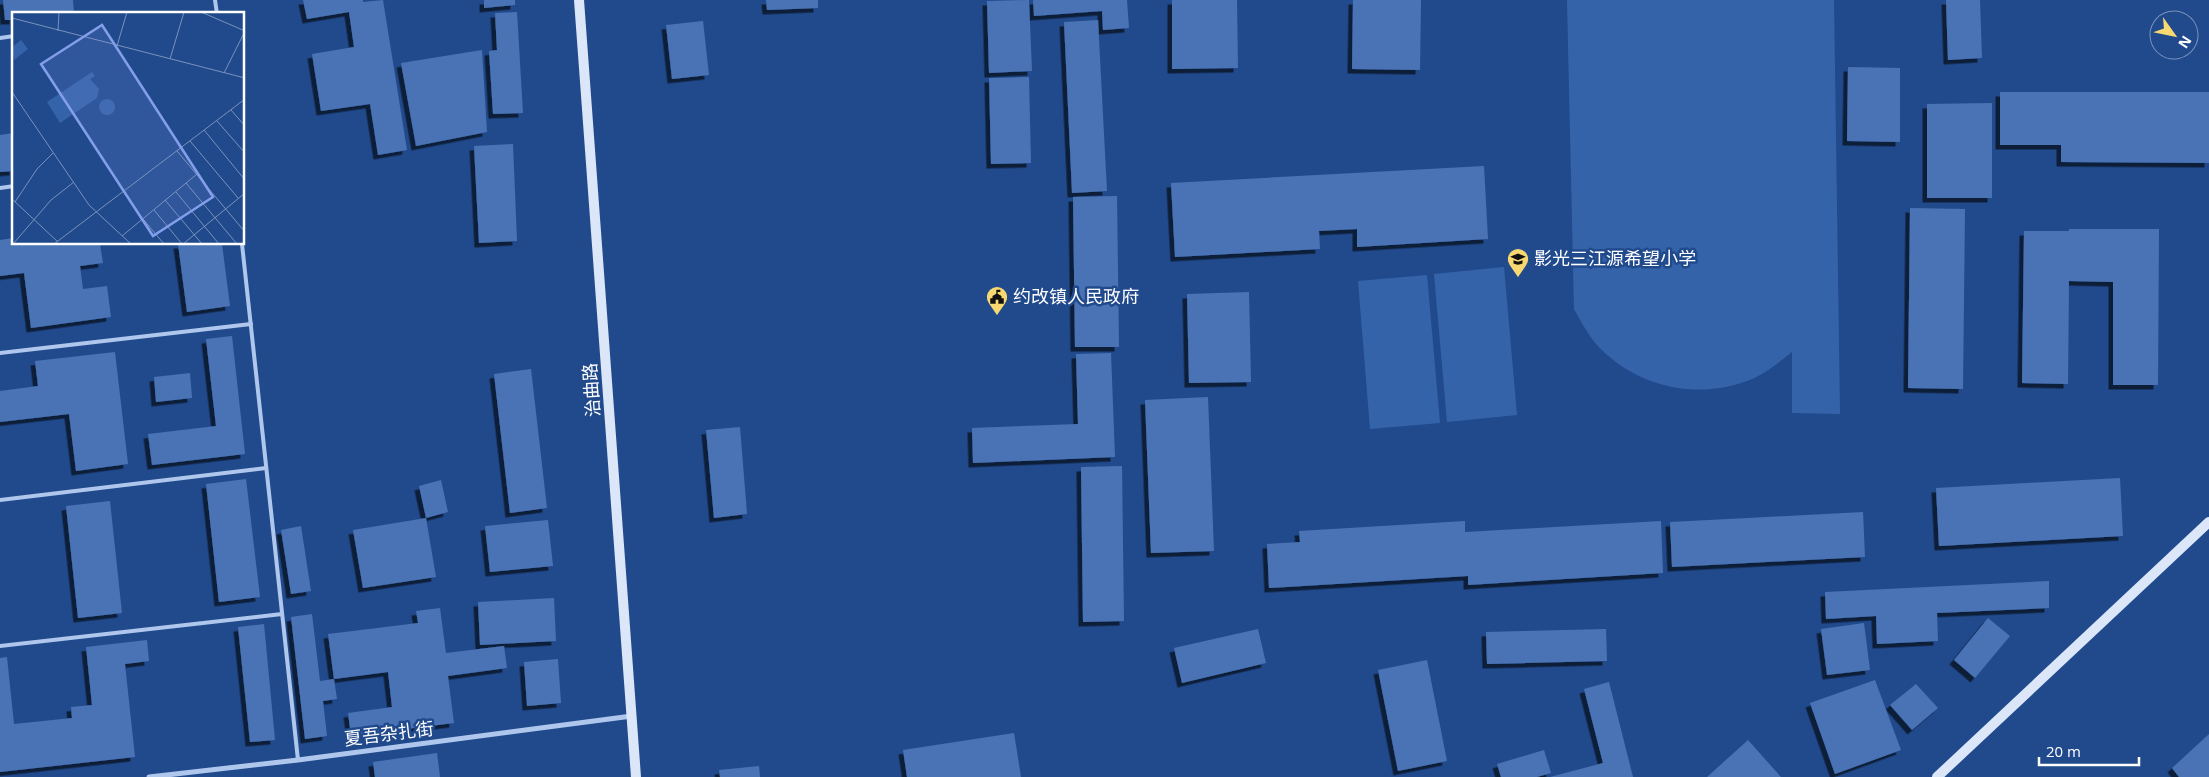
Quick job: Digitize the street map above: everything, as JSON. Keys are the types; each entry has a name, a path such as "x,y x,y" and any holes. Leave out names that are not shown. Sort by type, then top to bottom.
{"main road":[{"name":"治曲路","path":"579,0 636,777"},
{"path":"1937,777 2209,522"}],"street":[{"name":"夏吾杂扎街","path":"149,777 298,760 632,716"}],"lane":[{"path":"242,245 298,760"},
{"path":"0,353 251,324"},
{"path":"0,500 266,468"},
{"path":"0,646 282,614"}],"shaded area":[{"path":"1567,0 1834,0 1840,414 1792,413 1792,352 1765,372 1747,381 1709,389 1691,389 1672,387 1636,375 1605,353 1588,332 1574,309"},
{"path":"1504,267 1517,415 1447,422 1434,274"},
{"path":"1427,275 1440,423 1370,429 1358,281"}],"building":[{"path":"3,0 73,0 74,12 12,12 12,20 5,20"},
{"path":"303,0 363,0 363,2 383,0 407,150 378,155 370,104 321,111 312,54 354,47 349,12 307,19"},
{"path":"484,0 515,0 515,5 484,8"},
{"path":"766,0 818,0 818,8 767,10"},
{"path":"1029,0 1032,71 989,73 987,1"},
{"path":"1033,0 1127,0 1129,28 1103,30 1102,11 1034,16"},
{"path":"1172,0 1237,0 1238,68 1172,69"},
{"path":"1353,0 1421,0 1420,70 1352,69"},
{"path":"1946,0 1980,0 1982,58 1948,60"},
{"path":"517,12 523,113 493,114 489,51 497,50 495,13"},
{"path":"1098,20 1107,191 1072,193 1064,22"},
{"path":"703,21 709,75 672,79 666,25"},
{"path":"482,50 487,132 416,146 401,63"},
{"path":"1848,67 1900,68 1900,142 1847,141"},
{"path":"1029,77 1031,163 991,164 989,78"},
{"path":"2000,92 2209,92 2209,163 2061,162 2061,145 2000,145"},
{"path":"1992,103 1992,198 1927,198 1927,104"},
{"path":"12,133 12,171 0,172 0,135"},
{"path":"513,144 517,241 479,243 474,146"},
{"path":"1484,166 1488,239 1357,247 1357,229 1319,231 1320,249 1175,257 1171,183"},
{"path":"1117,196 1119,347 1075,347 1073,197"},
{"path":"1910,208 1965,209 1963,389 1908,388"},
{"path":"2069,229 2159,229 2158,385 2113,385 2113,282 2069,281 2068,384 2022,383 2024,231 2069,231"},
{"path":"12,238 12,245 100,245 103,263 80,266 83,289 107,286 111,317 31,328 24,273 0,276 0,240"},
{"path":"178,245 222,245 230,306 187,312"},
{"path":"1249,292 1251,382 1189,383 1187,294"},
{"path":"232,336 245,454 152,465 148,434 216,426 206,339"},
{"path":"115,352 128,464 76,471 69,414 0,422 0,391 38,386 35,361"},
{"path":"1111,353 1115,457 973,463 972,428 1078,424 1076,354"},
{"path":"531,369 547,508 510,513 494,374"},
{"path":"190,373 192,398 156,402 154,377"},
{"path":"1208,397 1214,551 1151,553 1145,400"},
{"path":"740,427 747,514 714,518 706,430"},
{"path":"1122,466 1124,621 1083,622 1081,467"},
{"path":"2120,478 2123,536 1939,546 1936,488"},
{"path":"246,479 260,597 219,602 206,484"},
{"path":"441,480 448,512 426,518 419,486"},
{"path":"110,501 122,613 78,618 66,506"},
{"path":"1863,512 1865,557 1672,567 1670,522"},
{"path":"426,518 436,577 363,588 353,530"},
{"path":"548,520 553,566 490,572 485,526"},
{"path":"1465,521 1465,532 1661,521 1663,573 1468,585 1468,576 1269,588 1267,544 1300,542 1299,531"},
{"path":"301,526 311,591 291,594 281,530"},
{"path":"2049,581 2049,608 1937,613 1938,641 1877,644 1876,616 1826,619 1825,592"},
{"path":"554,598 556,641 480,645 478,602"},
{"path":"440,608 446,653 504,646 507,668 448,676 454,723 351,736 348,713 392,707 388,672 334,679 328,634 418,623 416,611"},
{"path":"312,614 320,681 334,679 337,699 323,701 327,736 305,739 291,617"},
{"path":"1988,618 2010,636 1975,678 1954,660"},
{"path":"1864,623 1870,670 1827,675 1821,629"},
{"path":"264,624 275,740 250,742 238,627"},
{"path":"1258,629 1266,663 1182,683 1174,648"},
{"path":"1606,629 1607,661 1487,664 1486,632"},
{"path":"147,640 149,661 125,664 135,757 0,772 0,658 7,657 14,724 72,718 71,707 92,705 86,647"},
{"path":"558,659 561,703 527,706 524,662"},
{"path":"1427,660 1447,761 1398,771 1378,670"},
{"path":"1875,680 1901,750 1835,774 1810,703"},
{"path":"1609,682 1633,777 1550,777 1603,763 1584,689"},
{"path":"1916,684 1938,708 1912,730 1890,705"},
{"path":"1014,733 1021,777 907,777 903,750"},
{"path":"2209,734 2209,777 2179,777 2172,768"},
{"path":"1748,740 1781,777 1707,777"},
{"path":"1544,750 1551,773 1537,777 1501,777 1497,764"},
{"path":"437,753 440,777 375,777 373,762"},
{"path":"759,766 760,777 720,777 719,770"}],"place":[{"name":"影光三江源希望小学","path":"1518,278"},
{"name":"约改镇人民政府","path":"997,316"}]}
